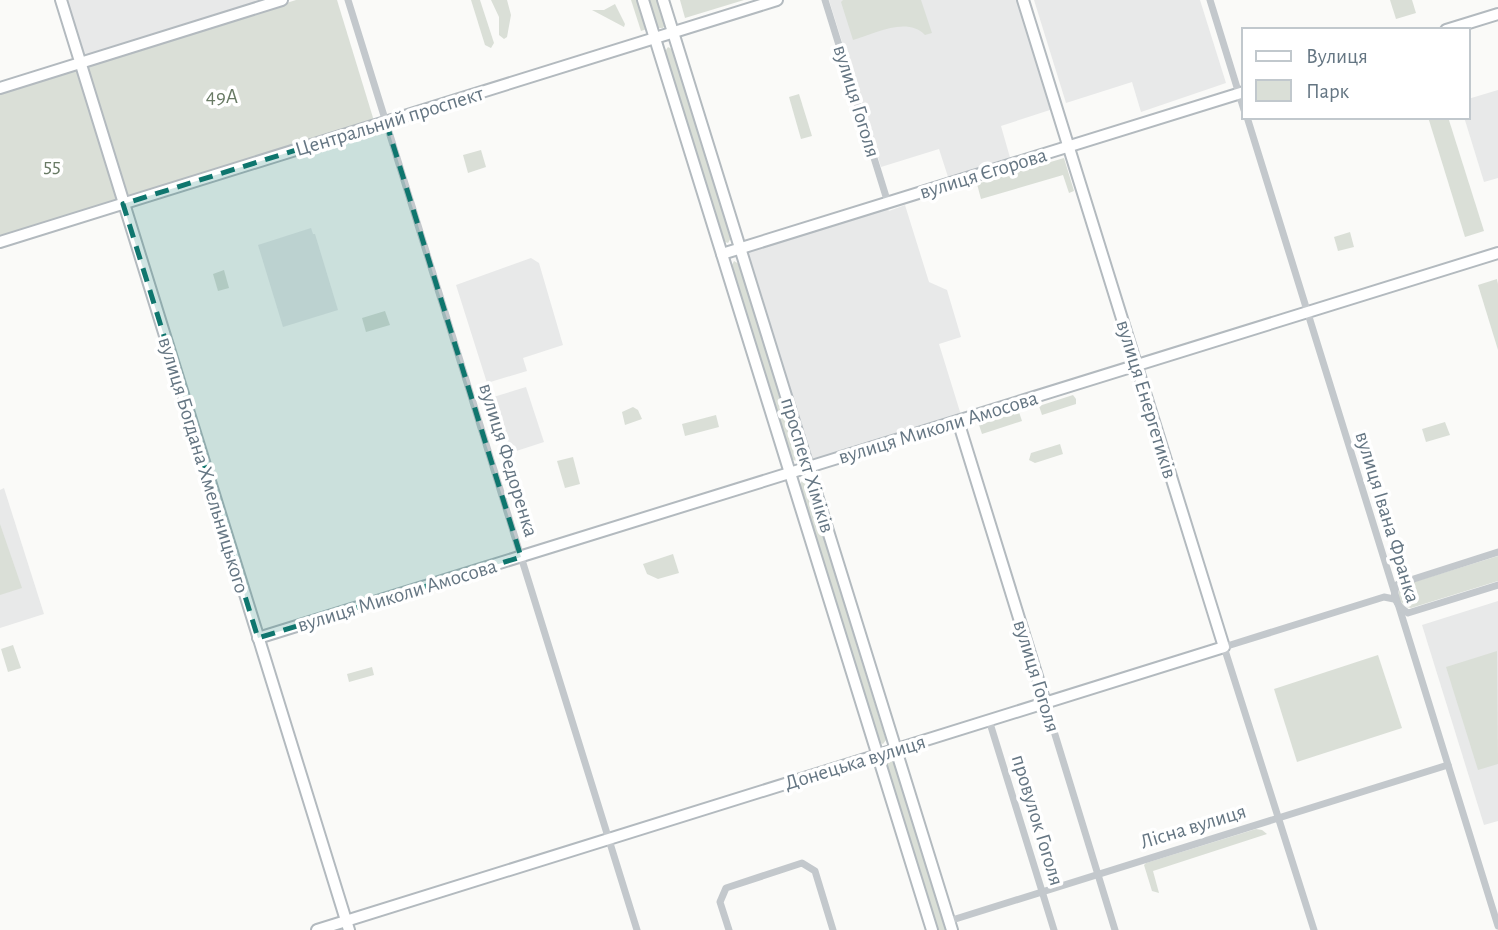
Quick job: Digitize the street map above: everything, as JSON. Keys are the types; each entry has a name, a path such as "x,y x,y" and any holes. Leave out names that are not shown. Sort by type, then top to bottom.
{"street":[{"name":"вулиця Богдана Хмельницького","path":"61,0 348,925"},
{"path":"0,88 282,0"},
{"name":"вулиця Федоренка","path":"348,0 637,930"},
{"name":"проспект Хіміків","path":"643,0 878,755 928,929"},
{"name":"проспект Хіміків","path":"663,0 951,925"},
{"name":"Центральний проспект","path":"0,242 777,0"},
{"name":"вулиця Гоголя","path":"825,0 888,203"},
{"name":"вулиця Енергетиків","path":"1023,0 1278,818"},
{"path":"1210,0 1242,93"},
{"path":"1452,28 1498,14"},
{"name":"вулиця Єгорова","path":"722,254 1242,93"},
{"name":"вулиця Івана Франка","path":"1248,119 1394,599 1498,926"},
{"name":"вулиця Миколи Амосова","path":"258,638 1498,253"},
{"name":"вулиця Гоголя","path":"958,421 1115,930"},
{"path":"1394,599 1395,589 1403,582 1498,552"},
{"name":"Донецька вулиця","path":"317,930 348,925 608,839 1384,597 1394,599 1401,609 1408,613 1498,585"},
{"name":"провулок Гоголя","path":"989,720 1054,930"},
{"name":"Лісна вулиця","path":"951,925 1042,892 1448,765"},
{"path":"1278,818 1314,930"},
{"path":"729,930 720,902 726,888 802,863 815,870 833,930"}],"highlighted area":[{"path":"386,122 521,557 258,638 123,204"}],"shaded area":[{"path":"65,0 269,0 83,58"},
{"path":"829,0 1019,0 1053,109 1001,126 1011,161 949,180 939,149 881,167"},
{"path":"1034,0 1200,0 1226,83 1141,112 1132,82 1066,103"},
{"path":"1498,90 1498,178 1484,182 1465,119 1470,119 1470,98"},
{"path":"905,205 929,282 947,290 961,337 939,344 961,415 811,462 747,252 887,208 889,211"},
{"path":"311,228 338,310 283,327 258,245"},
{"path":"531,258 539,263 563,345 523,358 527,371 487,383 456,285"},
{"path":"526,387 544,442 507,454 490,398"},
{"path":"4,488 44,614 0,628 0,490"},
{"path":"1498,601 1498,821 1484,825 1422,625"}],"green space":[{"name":"49А","path":"296,0 337,0 374,121 127,199 86,66"},
{"path":"471,0 480,0 494,43 491,48 485,45"},
{"path":"491,0 507,0 511,15 507,37 504,39 499,35 499,17"},
{"path":"631,0 637,0 647,29 641,31"},
{"path":"648,0 657,0 665,25 663,28 657,28"},
{"path":"680,0 744,0 685,18"},
{"path":"921,0 932,33 925,35 909,27 900,27 853,40 841,2"},
{"path":"1390,0 1412,0 1416,13 1396,19"},
{"path":"615,4 624,27 592,10 604,10"},
{"path":"668,47 673,50 731,238 728,243 722,241 664,53"},
{"name":"55","path":"77,70 117,200 0,237 0,93"},
{"path":"799,94 812,136 801,139 789,97"},
{"path":"1429,119 1449,119 1484,231 1465,237"},
{"path":"481,150 486,167 468,173 463,155"},
{"path":"1064,158 1074,191 1069,193 1063,175 981,199 977,184"},
{"path":"1350,232 1354,247 1338,251 1334,237"},
{"path":"734,261 739,264 799,457 796,461 791,459 731,267"},
{"path":"224,270 229,288 218,291 213,274"},
{"path":"1497,279 1498,284 1498,350 1478,285"},
{"path":"385,311 390,325 366,332 362,318"},
{"path":"1073,395 1076,404 1042,415 1039,406"},
{"path":"633,407 638,410 642,419 625,425 622,412"},
{"path":"1019,412 1022,421 982,434 979,425"},
{"path":"716,415 719,427 685,436 682,424"},
{"path":"1445,422 1450,435 1426,442 1422,429"},
{"path":"1060,444 1063,454 1035,463 1029,460 1031,453"},
{"path":"573,457 580,484 565,488 557,461"},
{"path":"802,481 807,484 886,740 883,744 878,742 799,486"},
{"path":"0,524 22,588 0,595"},
{"path":"673,554 679,573 658,579 647,574 643,564"},
{"path":"1498,556 1498,581 1411,608 1398,599 1399,590 1404,585"},
{"path":"13,645 21,668 8,672 1,649"},
{"path":"1497,651 1498,764 1478,770 1446,667"},
{"path":"1378,655 1402,728 1297,762 1274,689"},
{"path":"372,667 374,675 349,682 347,674"},
{"path":"888,760 894,763 947,930 937,930 886,766"},
{"path":"1256,829 1267,834 1153,871 1159,893 1152,891 1144,865 1146,863"}]}
